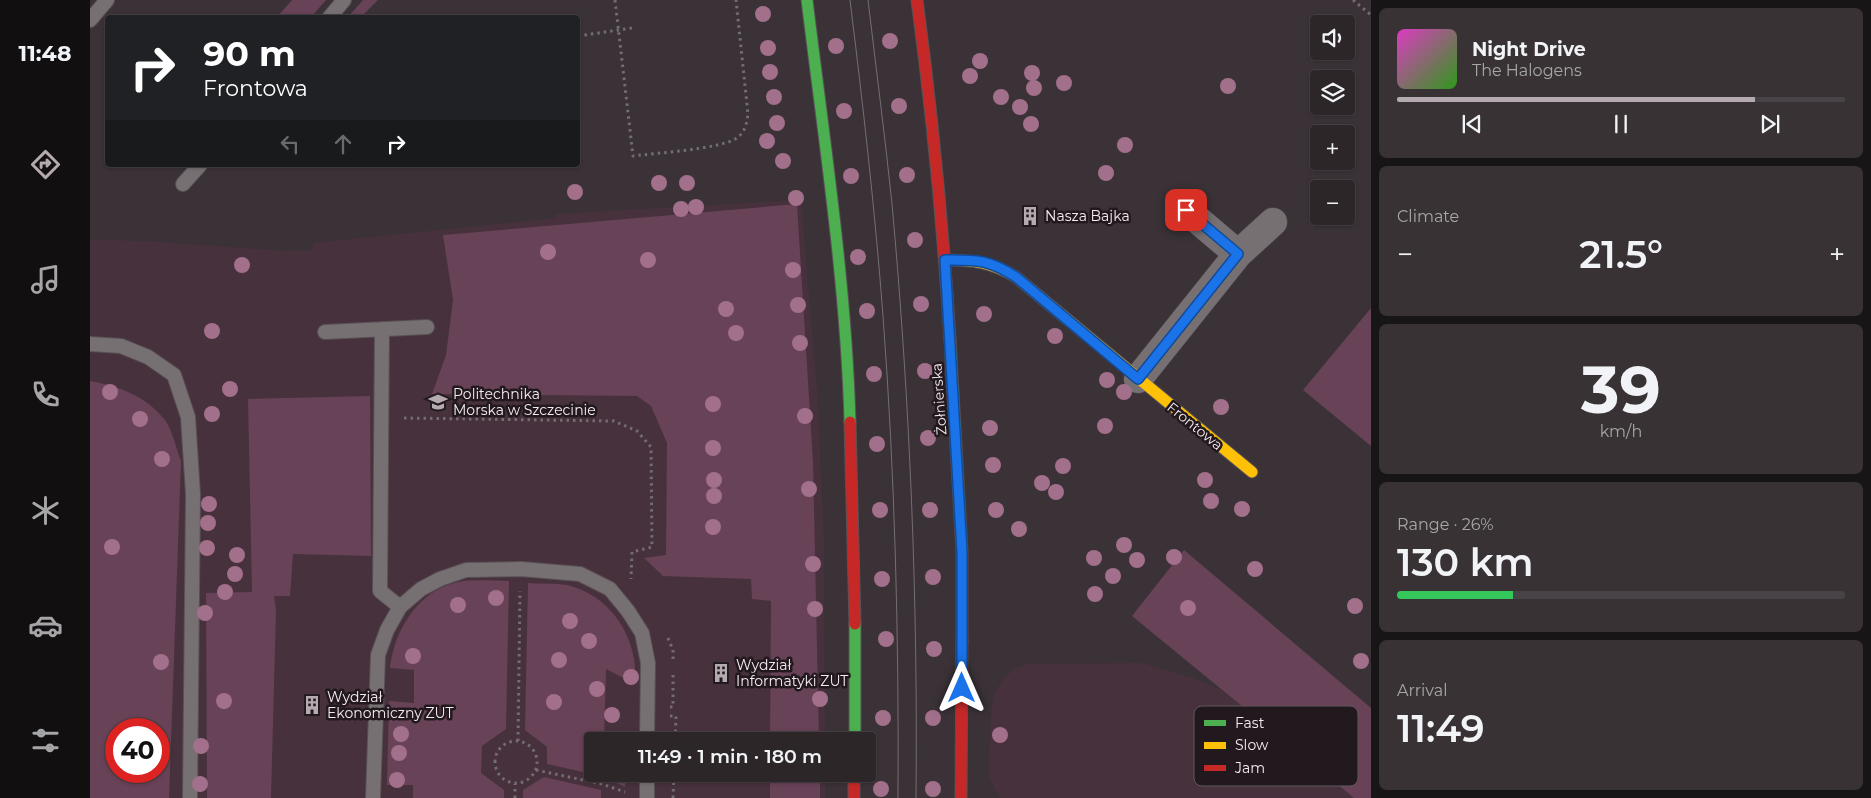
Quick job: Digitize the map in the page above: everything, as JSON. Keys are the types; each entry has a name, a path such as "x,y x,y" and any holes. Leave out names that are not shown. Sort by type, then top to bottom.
{"street":[{"path":"807,0 834,224 848,368 855,613 855,732"},
{"name":"Żołnierska","path":"917,0 945,260 962,552 961,798"},
{"path":"1186,210 1238,254"},
{"path":"1138,379 1238,254 1272,222"},
{"name":"Frontowa","path":"945,260 971,259 984,261 1016,277 1252,472"},
{"path":"854,782 854,798"}],"lane":[{"path":"90,20 107,0"},
{"path":"332,15 344,0"},
{"path":"183,184 198,167"},
{"path":"325,332 427,326"},
{"path":"382,329 380,591 400,607"},
{"path":"90,344 121,346 148,357 174,375 188,417 192,494 190,798"},
{"path":"374,798 378,655 387,630 400,607 421,589 440,579 466,570 520,568 580,574 610,589 628,611 642,634 648,663 647,732"},
{"path":"640,797 645,782"}],"path":[{"path":"615,0 633,156 718,145 737,138 743,132 748,114 736,0"},
{"path":"1353,0 1371,15"},
{"path":"580,36 632,28"},
{"path":"382,418 614,421 637,431 651,447 652,547 632,552 631,582"},
{"path":"518,740 520,568"},
{"path":"518,740 533,750 537,758 536,770 528,780 515,784 504,780 496,772 494,761 498,750 506,742 518,740"},
{"path":"536,770 602,784 640,797"},
{"path":"673,798 674,782"},
{"path":"515,784 515,798"}],"shaded area":[{"path":"292,0 326,0 313,15 279,15"},
{"path":"363,0 378,0 363,15 350,15"},
{"path":"801,200 817,389 824,540 825,732 584,732 584,782 825,782 825,798 90,798 90,239 284,251 312,250 313,243 556,218 556,214"},
{"path":"797,204 813,462 819,732 770,732 771,601 752,599 751,579 663,576 644,558 666,555 667,443 651,406 637,396 432,394 446,355 453,300 443,235"},
{"path":"1371,308 1371,446 1303,390"},
{"path":"90,381 121,389 141,398 149,404 165,420 181,461 170,770 170,718 105,718 105,783 170,783 169,798 90,798"},
{"path":"370,396 371,556 293,554 290,596 274,596 276,610 271,798 207,798 206,593 252,592 248,399"},
{"path":"1184,550 1371,708 1371,798 1354,798 1339,786 1358,786 1358,706 1242,706 1132,616"},
{"path":"477,580 509,581 506,729 482,746 481,773 504,790 504,798 413,798 413,785 387,785 389,701 414,703 414,670 390,668 397,640 410,614 420,603 444,586"},
{"path":"528,583 567,585 597,599 609,609 619,622 627,636 632,651 635,667 635,684 606,669 604,732 584,732 584,772 547,764 547,747 525,730"},
{"path":"1142,663 1193,678 1222,690 1242,706 1194,706 1194,786 1339,786 1354,798 1001,798 989,779 991,708 995,692 1003,679 1014,669 1027,664"},
{"path":"544,777 601,790 601,798 523,798 523,790"},
{"path":"614,782 625,782 625,787"},
{"path":"770,782 820,782 820,798 770,798"}],"tram line":[{"path":"850,0 880,276 891,436 898,677 898,798"},
{"path":"868,0 892,204 904,352 916,649 916,798"}],"traffic: fast":[{"path":"807,0 839,263 848,369 850,422"},
{"path":"950,339 962,552 962,641"},
{"path":"855,624 855,732"}],"traffic: slow":[{"path":"945,260 982,263 1016,277 1252,472"}],"traffic: jam":[{"path":"917,0 928,84 950,339"},
{"path":"850,422 855,624"},
{"path":"961,798 962,641"},
{"path":"854,782 854,798"}],"place":[{"name":"Nasza Bajka","path":"1030,216"},
{"name":"Politechnika Morska w Szczecinie","path":"438,402"},
{"name":"Wydział Informatyki ZUT","path":"721,673"},
{"name":"Wydział Ekonomiczny ZUT","path":"312,705"}],"route":[{"path":"962,688 962,552 945,260 971,259 984,261 995,264 1005,270 1016,277 1138,379 1238,254 1186,210"}]}
